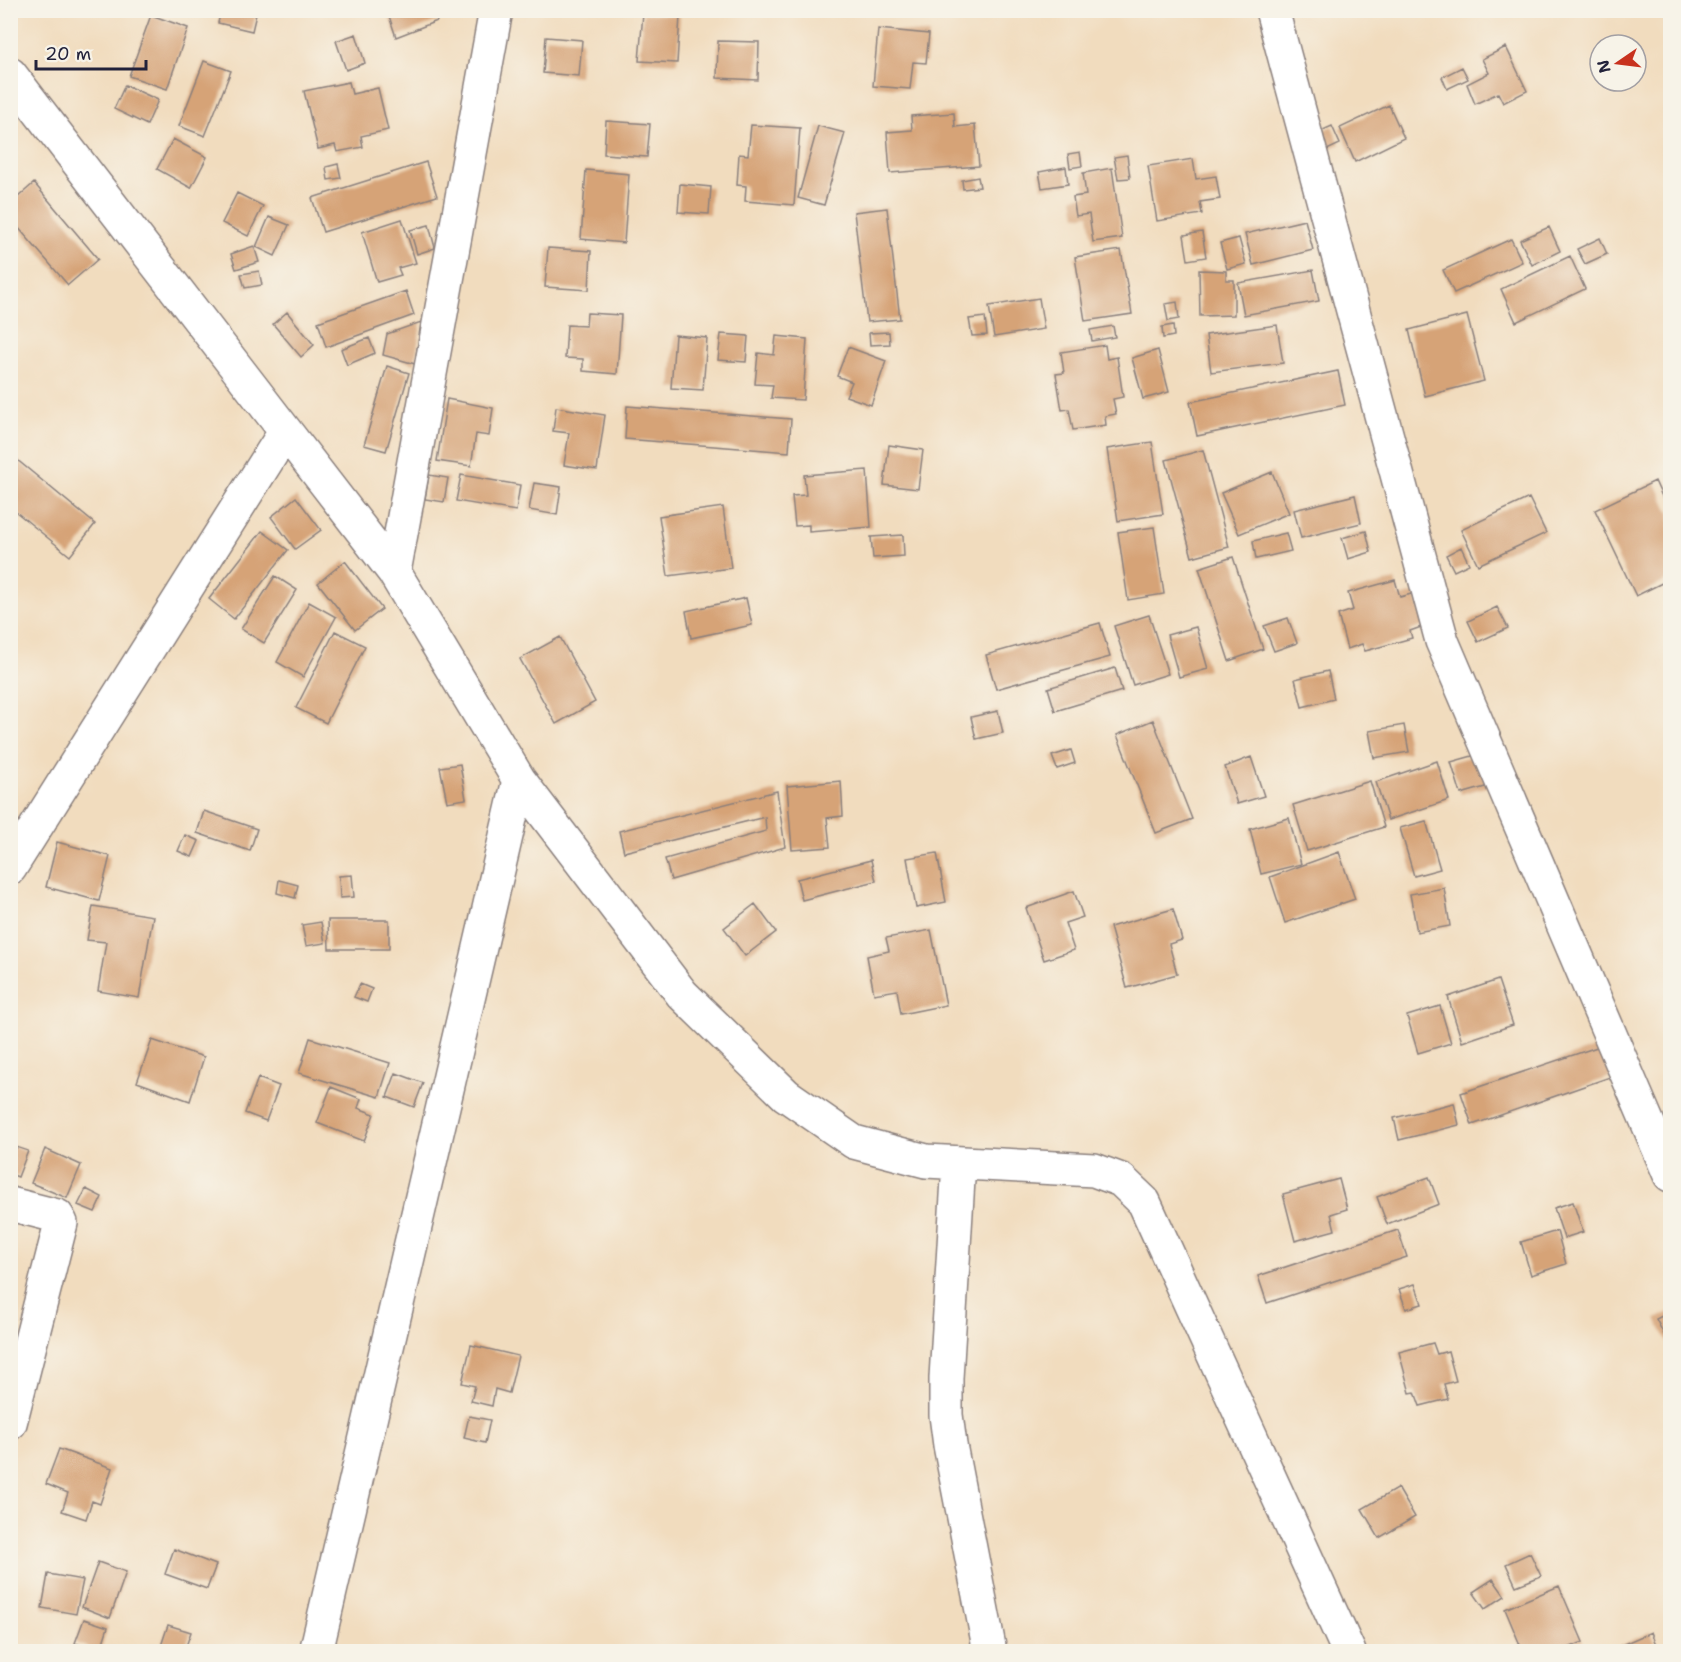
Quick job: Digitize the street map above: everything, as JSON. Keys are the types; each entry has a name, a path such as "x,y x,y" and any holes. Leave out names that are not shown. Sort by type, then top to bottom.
{"street":[{"path":"394,572 496,10"},
{"path":"1272,10 1442,641 1671,1175"},
{"path":"10,74 394,572 519,780 682,994 786,1095 854,1142 926,1161 1094,1170 1120,1180 1143,1202 1349,1652"},
{"path":"10,868 285,432"},
{"path":"316,1652 519,780"},
{"path":"959,1163 946,1378 946,1415 990,1652"},
{"path":"10,1204 57,1216 61,1223 10,1423"}],"building":[{"path":"221,10 257,10 252,31 218,23"},
{"path":"387,10 433,10 437,21 396,37"},
{"path":"643,13 680,16 677,63 639,61"},
{"path":"151,15 188,28 167,89 129,76"},
{"path":"878,29 929,34 926,63 913,62 910,89 873,86"},
{"path":"356,34 365,63 346,70 336,41"},
{"path":"546,37 582,40 579,76 543,73"},
{"path":"718,41 759,42 758,80 717,78"},
{"path":"1506,47 1527,91 1503,103 1498,93 1475,104 1467,84 1489,73 1482,59"},
{"path":"204,61 231,71 205,136 179,126"},
{"path":"1462,67 1468,79 1447,89 1442,77"},
{"path":"349,82 352,94 378,88 388,130 361,136 363,147 337,152 335,145 318,149 304,91"},
{"path":"125,85 158,100 147,125 114,109"},
{"path":"1389,105 1404,138 1355,162 1340,128"},
{"path":"954,113 955,127 975,125 979,166 890,173 887,132 912,130 911,116"},
{"path":"606,121 650,124 647,157 604,154"},
{"path":"751,125 800,128 794,205 745,201 746,186 737,185 739,154 748,155"},
{"path":"818,126 845,133 824,205 798,198"},
{"path":"1332,126 1340,144 1325,151 1316,133"},
{"path":"173,139 207,157 191,188 157,169"},
{"path":"1080,152 1082,166 1070,168 1068,154"},
{"path":"1127,155 1130,178 1118,179 1114,157"},
{"path":"1193,159 1196,179 1216,176 1220,199 1200,202 1202,214 1157,221 1148,166"},
{"path":"426,162 437,196 323,232 312,198"},
{"path":"338,164 341,178 328,180 326,167"},
{"path":"1066,167 1068,184 1042,188 1039,172"},
{"path":"1112,168 1122,238 1093,242 1089,214 1076,216 1073,197 1086,195 1083,173"},
{"path":"586,170 629,174 624,243 581,239"},
{"path":"978,177 980,187 963,189 962,180"},
{"path":"34,183 98,259 68,285 10,218 10,204"},
{"path":"680,184 711,187 709,214 678,212"},
{"path":"237,193 263,206 248,236 222,223"},
{"path":"887,208 900,319 867,322 854,212"},
{"path":"269,217 289,225 275,256 256,247"},
{"path":"402,219 416,263 398,268 401,275 377,282 362,232"},
{"path":"1305,220 1313,250 1253,265 1245,234"},
{"path":"429,225 435,248 417,254 410,230"},
{"path":"1549,227 1560,251 1532,265 1520,240"},
{"path":"1202,232 1206,257 1188,260 1184,235"},
{"path":"1239,238 1246,264 1227,269 1220,243"},
{"path":"1600,238 1607,254 1585,264 1577,249"},
{"path":"1511,239 1522,262 1454,293 1443,270"},
{"path":"254,246 259,262 236,269 231,254"},
{"path":"548,248 591,251 589,290 545,287"},
{"path":"1121,250 1132,314 1085,321 1075,257"},
{"path":"1570,256 1585,289 1516,322 1501,289"},
{"path":"1199,270 1226,271 1226,280 1234,280 1234,315 1200,316"},
{"path":"1313,270 1319,301 1244,315 1238,283"},
{"path":"259,271 262,285 245,288 241,274"},
{"path":"406,291 414,315 326,347 318,322"},
{"path":"1039,298 1044,329 994,337 989,306"},
{"path":"1177,302 1179,319 1168,321 1165,304"},
{"path":"287,312 314,345 301,357 273,324"},
{"path":"587,313 621,315 617,374 583,371 583,359 565,358 567,325 586,326"},
{"path":"1467,315 1484,381 1425,396 1409,330"},
{"path":"985,317 987,335 972,336 969,319"},
{"path":"421,322 415,364 383,355 387,334"},
{"path":"1173,325 1174,336 1163,338 1162,327"},
{"path":"1277,325 1283,363 1211,372 1206,335"},
{"path":"1113,326 1115,337 1092,341 1090,330"},
{"path":"889,332 890,344 870,345 869,333"},
{"path":"721,334 748,336 746,362 718,360"},
{"path":"675,335 707,338 703,390 671,388"},
{"path":"776,336 807,339 803,400 771,398 773,385 755,384 758,353 774,355"},
{"path":"369,338 375,353 347,365 341,349"},
{"path":"1105,345 1107,359 1117,357 1123,397 1113,399 1116,414 1105,416 1106,425 1073,430 1069,409 1062,410 1056,374 1064,373 1061,352"},
{"path":"848,347 886,361 871,405 846,396 852,382 837,376"},
{"path":"1158,350 1169,392 1143,399 1132,358"},
{"path":"387,366 409,373 386,451 364,445"},
{"path":"1338,371 1345,405 1197,436 1190,402"},
{"path":"447,399 493,408 489,436 476,434 471,466 437,461"},
{"path":"627,406 791,419 789,452 625,439"},
{"path":"556,407 605,415 597,470 564,465 569,433 553,431"},
{"path":"1152,442 1163,514 1118,521 1107,449"},
{"path":"889,445 923,450 918,489 884,485"},
{"path":"1203,450 1229,547 1192,557 1166,460"},
{"path":"10,454 95,524 70,556 10,507"},
{"path":"867,470 871,527 809,532 809,525 795,526 792,496 806,495 804,475"},
{"path":"1272,472 1289,513 1239,534 1221,493"},
{"path":"429,475 448,478 444,502 425,499"},
{"path":"461,475 520,485 516,511 456,501"},
{"path":"1655,481 1670,514 1670,579 1636,596 1595,510"},
{"path":"534,483 561,487 557,515 529,510"},
{"path":"1355,495 1361,523 1301,538 1294,510"},
{"path":"296,497 321,530 295,549 271,517"},
{"path":"1529,498 1546,533 1478,565 1461,530"},
{"path":"723,507 731,568 668,576 659,516"},
{"path":"1154,527 1164,594 1128,600 1118,532"},
{"path":"262,531 288,550 234,619 209,599"},
{"path":"1366,531 1371,552 1348,559 1342,538"},
{"path":"1286,533 1291,551 1256,559 1253,541"},
{"path":"903,535 904,556 873,558 871,537"},
{"path":"1461,547 1469,564 1454,571 1446,555"},
{"path":"1233,557 1263,649 1229,661 1199,568"},
{"path":"345,561 382,609 355,630 318,583"},
{"path":"275,576 297,590 264,643 241,629"},
{"path":"1395,580 1400,597 1415,593 1424,626 1410,631 1412,638 1365,651 1362,644 1347,649 1338,615 1353,610 1348,593"},
{"path":"746,598 752,625 691,638 686,611"},
{"path":"309,602 336,617 303,677 277,662"},
{"path":"1497,607 1508,628 1478,642 1468,621"},
{"path":"1149,615 1168,674 1133,685 1114,626"},
{"path":"1288,618 1297,643 1274,651 1264,626"},
{"path":"1100,623 1110,657 996,689 986,655"},
{"path":"1196,627 1208,669 1179,677 1167,635"},
{"path":"335,631 365,646 326,723 296,708"},
{"path":"560,637 595,702 556,724 520,659"},
{"path":"1115,668 1122,691 1055,711 1048,688"},
{"path":"1328,671 1334,699 1302,707 1295,679"},
{"path":"998,711 1003,733 976,739 971,717"},
{"path":"1153,720 1192,819 1156,833 1117,735"},
{"path":"1404,725 1409,752 1374,758 1369,731"},
{"path":"1071,750 1075,763 1057,769 1052,756"},
{"path":"1483,753 1492,785 1461,794 1451,762"},
{"path":"1251,757 1264,796 1237,804 1225,767"},
{"path":"1437,761 1449,800 1388,820 1376,782"},
{"path":"460,764 466,799 447,802 440,767"},
{"path":"841,781 843,816 827,818 830,847 792,850 787,786"},
{"path":"1370,781 1384,827 1307,851 1293,805"},
{"path":"777,791 785,847 671,880 665,859 766,831 765,817 624,852 619,831"},
{"path":"204,811 257,829 250,851 197,833"},
{"path":"1289,818 1301,864 1261,874 1250,829"},
{"path":"1426,821 1440,869 1414,876 1400,828"},
{"path":"185,835 199,841 192,857 178,851"},
{"path":"57,842 110,856 99,901 46,887"},
{"path":"1339,852 1355,899 1285,923 1270,877"},
{"path":"937,853 946,902 916,908 907,858"},
{"path":"871,860 876,881 802,900 797,879"},
{"path":"352,875 354,897 340,898 339,876"},
{"path":"279,880 298,885 295,898 277,893"},
{"path":"1444,888 1450,926 1417,932 1410,894"},
{"path":"1074,891 1083,917 1065,923 1074,950 1044,960 1026,908"},
{"path":"755,904 776,932 745,956 724,928"},
{"path":"93,906 153,916 139,998 98,991 106,942 87,940"},
{"path":"1173,909 1182,940 1169,944 1177,974 1127,988 1110,927"},
{"path":"328,920 389,920 389,949 329,949"},
{"path":"321,922 325,943 306,946 302,925"},
{"path":"931,930 946,1005 901,1014 897,990 874,994 867,956 889,951 886,938"},
{"path":"1498,980 1513,1025 1462,1042 1448,997"},
{"path":"360,984 372,989 367,1002 354,997"},
{"path":"1440,1006 1451,1043 1418,1053 1407,1016"},
{"path":"310,1038 390,1063 379,1097 299,1073"},
{"path":"152,1040 204,1057 190,1101 137,1082"},
{"path":"1603,1045 1613,1076 1472,1125 1461,1093"},
{"path":"396,1073 423,1083 414,1107 387,1097"},
{"path":"258,1078 279,1086 266,1121 245,1113"},
{"path":"331,1087 361,1099 358,1108 374,1114 364,1141 317,1123"},
{"path":"1454,1103 1459,1125 1399,1140 1394,1118"},
{"path":"10,1145 28,1151 18,1177 10,1174"},
{"path":"45,1149 81,1165 67,1198 31,1183"},
{"path":"1429,1177 1439,1204 1387,1224 1377,1197"},
{"path":"1339,1179 1347,1209 1331,1214 1335,1230 1295,1241 1283,1194"},
{"path":"86,1189 102,1197 95,1212 78,1205"},
{"path":"1573,1202 1583,1232 1564,1238 1554,1208"},
{"path":"1398,1230 1407,1257 1267,1303 1258,1276"},
{"path":"1557,1231 1566,1264 1531,1275 1521,1242"},
{"path":"1415,1284 1422,1304 1406,1309 1399,1289"},
{"path":"1670,1312 1670,1346 1656,1319"},
{"path":"1433,1343 1437,1354 1448,1351 1456,1381 1444,1384 1448,1399 1420,1406 1415,1392 1410,1393 1399,1352"},
{"path":"471,1345 518,1356 509,1393 495,1389 492,1406 471,1401 475,1386 462,1383"},
{"path":"469,1416 490,1420 485,1443 464,1438"},
{"path":"59,1449 112,1468 100,1504 92,1501 86,1519 62,1511 68,1493 46,1484"},
{"path":"1398,1488 1415,1517 1379,1538 1362,1509"},
{"path":"174,1549 216,1565 207,1589 165,1574"},
{"path":"1530,1553 1541,1576 1516,1586 1506,1564"},
{"path":"98,1562 126,1572 110,1618 82,1607"},
{"path":"48,1574 83,1580 76,1614 42,1608"},
{"path":"1493,1579 1505,1596 1485,1609 1473,1592"},
{"path":"1559,1586 1583,1642 1559,1652 1523,1652 1505,1609"},
{"path":"84,1619 108,1627 100,1652 75,1643"},
{"path":"168,1625 191,1632 184,1652 159,1652"},
{"path":"1651,1632 1659,1652 1611,1652 1610,1650"}]}
